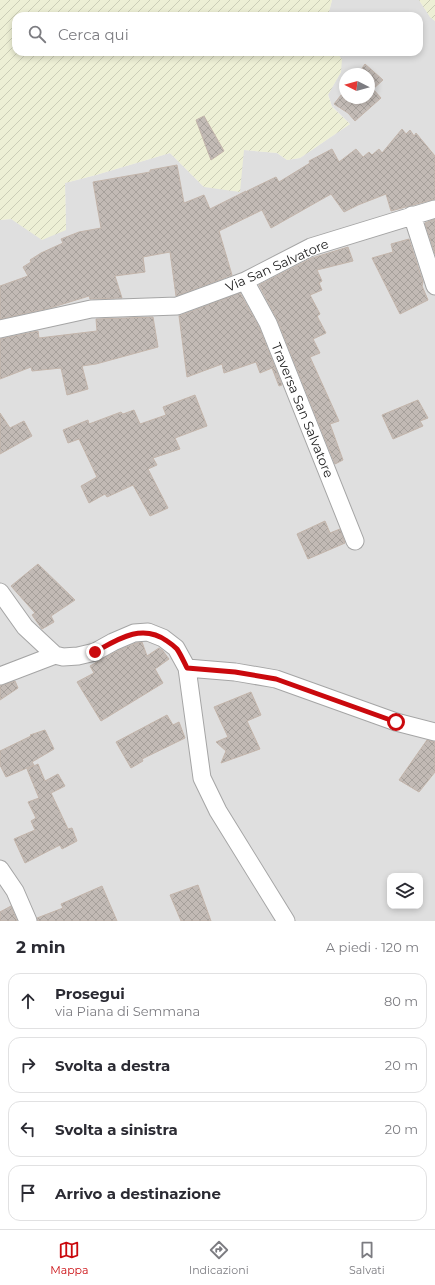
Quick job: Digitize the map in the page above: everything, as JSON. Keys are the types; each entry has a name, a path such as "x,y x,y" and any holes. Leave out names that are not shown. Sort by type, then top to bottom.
{"street":[{"name":"Via San Salvatore","path":"0,329 91,309 177,306 245,282 311,247 435,209"},
{"path":"412,215 435,286"},
{"name":"Traversa San Salvatore","path":"245,282 268,323 355,541"},
{"path":"0,592 25,627 55,655 63,657 78,656 95,652 134,633 148,632 163,638 176,648 187,668 202,778 218,811 286,921"},
{"path":"0,676 55,655"},
{"path":"187,668 235,672 276,679 396,722 435,732"},
{"path":"0,869 15,891 28,921"}],"shaded area":[{"path":"332,0 419,0 430,17 435,21 435,921 0,921 0,220 11,219 66,230 65,183 170,153 204,187 244,150 277,153 287,160 300,158 350,124 332,106 328,94 339,75 339,104 375,104 375,68 341,68 341,59 339,56 423,56 423,12 329,12"}],"green space":[{"path":"0,0 332,0 329,12 12,12 12,56 339,56 342,59 341,68 339,68 339,76 328,95 332,107 350,124 300,158 287,160 277,153 244,150 240,192 204,187 170,153 65,183 66,230 42,240 11,219 0,220"},
{"path":"419,0 435,0 435,21 430,17"}],"building":[{"path":"365,64 370,68 362,68"},
{"path":"375,73 383,80 375,87"},
{"path":"375,91 381,98 375,103"},
{"path":"339,98 339,104 374,104 355,121 348,113 334,104"},
{"path":"204,116 224,151 211,160 196,120"},
{"path":"402,129 406,134 410,130 414,136 416,133 435,156 435,199 391,211 386,194 344,212 331,194 271,228 262,210 219,231 232,275 176,296 170,252 143,257 145,272 115,276 122,298 90,299 89,296 50,308 0,319 0,286 28,276 23,267 31,262 30,260 41,253 63,243 61,239 79,232 101,228 93,182 150,172 150,170 177,165 184,203 204,195 210,209 246,191 247,193 247,191 276,177 279,182 310,163 309,161 332,149 339,162 356,149 363,157 369,152 372,155 379,149 382,153"},
{"path":"435,219 435,254 425,223"},
{"path":"409,239 423,282 422,286 428,300 400,314 372,258 393,252 391,244"},
{"path":"348,247 353,261 317,270 322,281 319,283 322,290 310,295 320,314 317,316 326,333 313,339 320,353 310,357 339,421 330,424 343,460 335,464 277,319 259,285 312,258"},
{"path":"240,293 259,327 282,385 279,386 272,368 260,373 256,362 224,373 222,364 187,377 179,316"},
{"path":"153,317 158,347 96,364 82,366 88,389 67,395 61,368 32,371 31,367 0,379 0,339 38,331 39,338 97,331 96,319"},
{"path":"195,395 207,426 175,438 180,449 153,458 157,465 148,469 168,508 150,516 133,485 107,497 105,494 89,503 81,486 97,477 79,439 68,443 63,430 88,420 89,424 121,412 123,414 134,410 140,424 166,415 163,407"},
{"path":"418,400 428,418 420,421 423,426 393,439 382,415"},
{"path":"0,413 10,428 24,421 32,436 0,454"},
{"path":"325,521 330,533 340,529 345,543 308,559 297,534"},
{"path":"38,564 75,600 51,616 54,622 42,629 32,615 35,613 11,586"},
{"path":"142,642 147,656 159,648 169,659 155,669 163,683 101,721 77,682 94,673 90,666 117,651"},
{"path":"15,681 18,688 0,700 0,686"},
{"path":"251,692 261,715 247,721 260,749 221,763 226,751 216,742 228,737 214,707"},
{"path":"167,715 173,725 179,722 185,738 142,759 143,761 131,768 116,742"},
{"path":"45,730 54,749 32,762 34,765 6,777 0,765 0,751 31,736 30,735"},
{"path":"427,740 435,742 435,772 419,792 399,780"},
{"path":"38,764 45,781 58,774 65,786 51,793 68,829 72,828 77,841 62,849 60,845 25,863 14,839 35,830 31,821 36,818 28,802 39,798 27,769"},
{"path":"198,885 211,921 181,921 170,895"},
{"path":"102,886 117,921 38,921 37,918 63,908 61,904"},
{"path":"11,906 17,921 0,921 0,912"}],"route":[{"path":"95,652 134,633 148,632 163,638 176,648 187,668 235,672 276,679 396,722"}]}
